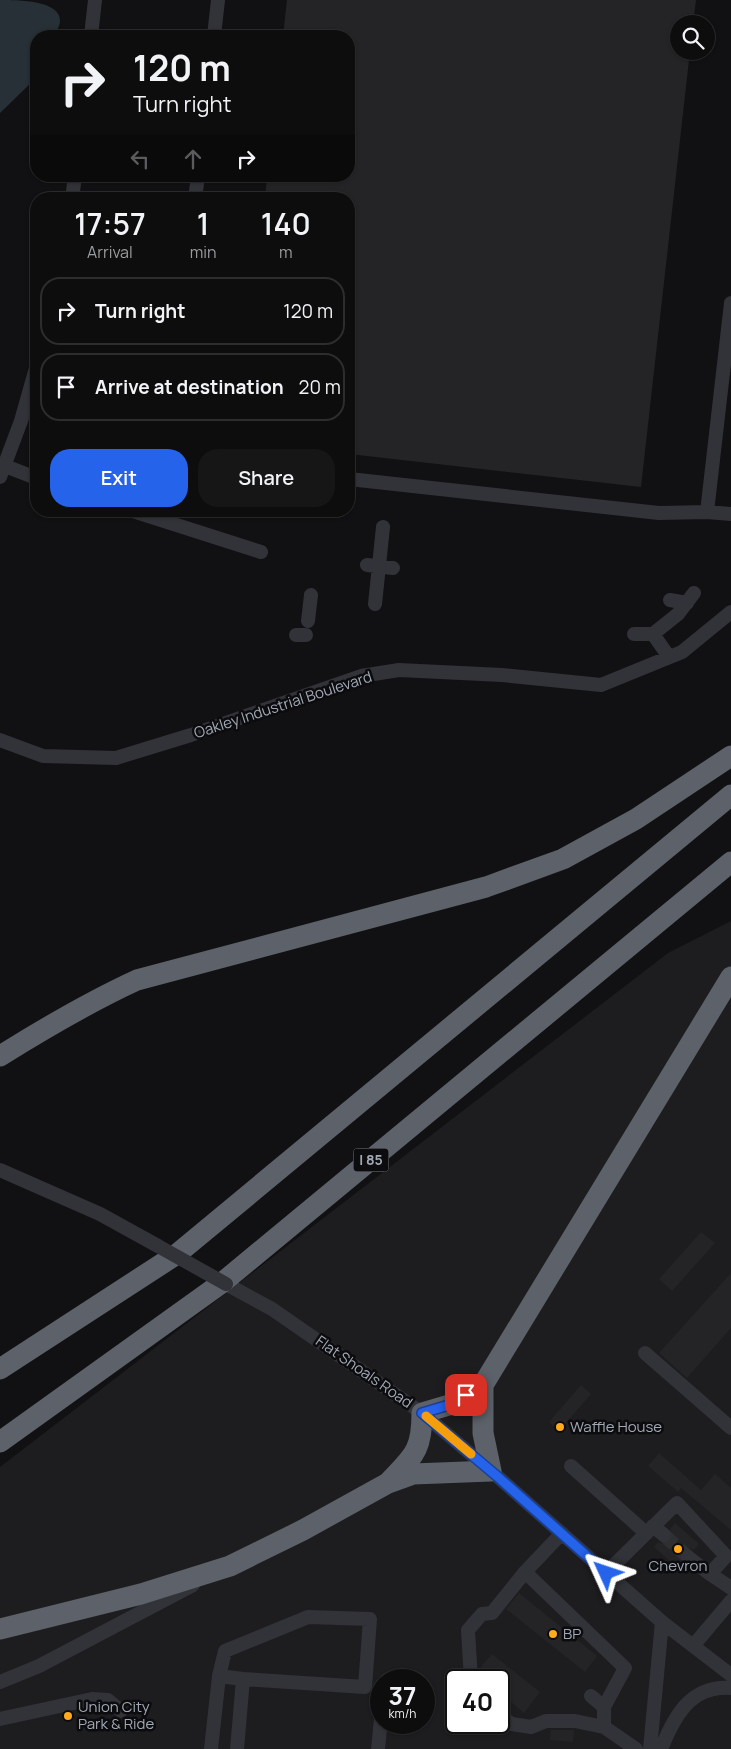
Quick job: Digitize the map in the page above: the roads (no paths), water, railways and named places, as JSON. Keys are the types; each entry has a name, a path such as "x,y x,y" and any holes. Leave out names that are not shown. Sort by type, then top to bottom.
{"highway":[{"path":"0,1056 69,1013 137,980 486,887 563,858 636,818 731,756"},
{"path":"0,1369 177,1254 731,795"},
{"name":"I 85","path":"0,1442 223,1282 731,862"},
{"path":"388,1483 417,1451 422,1435 422,1413 449,1405 483,1385 731,977"},
{"path":"0,1629 141,1594 230,1566 304,1530 388,1483 413,1474 491,1471 483,1433 483,1385"}],"street":[{"path":"92,30 95,0"},
{"path":"215,30 218,0"},
{"path":"707,512 731,303"},
{"path":"30,389 21,421 1,469 30,476"},
{"path":"355,480 659,513 707,512 731,514"},
{"path":"152,517 262,552"},
{"path":"375,604 373,566 383,527"},
{"path":"373,566 392,568"},
{"path":"308,621 311,595"},
{"path":"634,634 653,634 678,614 691,598 670,600"},
{"name":"Oakley Industrial Boulevard","path":"0,740 42,756 116,758 191,735 361,676 399,670 502,675 601,684 682,652 731,612"},
{"path":"653,634 670,657"},
{"name":"Flat Shoals Road","path":"0,1170 100,1214 272,1309 422,1413 491,1471 662,1622 731,1676"},
{"path":"645,1353 731,1428"},
{"path":"571,1466 649,1529 664,1535"},
{"path":"606,1573 677,1503 726,1556 710,1574"},
{"path":"470,1669 468,1630 482,1614 492,1613 525,1572 562,1533"},
{"path":"688,1557 731,1588"},
{"path":"0,1682 39,1666 230,1566"},
{"path":"525,1572 625,1668 604,1707 604,1727"},
{"path":"693,1646 731,1601"},
{"path":"211,1749 219,1676 225,1651 308,1617 370,1619 365,1687 219,1676"},
{"path":"650,1749 662,1622"},
{"path":"236,1749 243,1679"},
{"path":"660,1749 674,1719 697,1694 721,1687 731,1688"},
{"path":"591,1696 604,1707"},
{"path":"0,1719 92,1699 108,1700 121,1711"},
{"path":"510,1723 531,1727 546,1721 575,1721 604,1727 636,1749"},
{"path":"378,1749 380,1734"}],"tunnel":[{"path":"664,1535 688,1557"}],"place":[{"name":"Waffle House","path":"560,1427"},
{"name":"Chevron","path":"678,1549"},
{"name":"BP","path":"553,1634"},
{"name":"Union City Park & Ride","path":"68,1716"}]}
